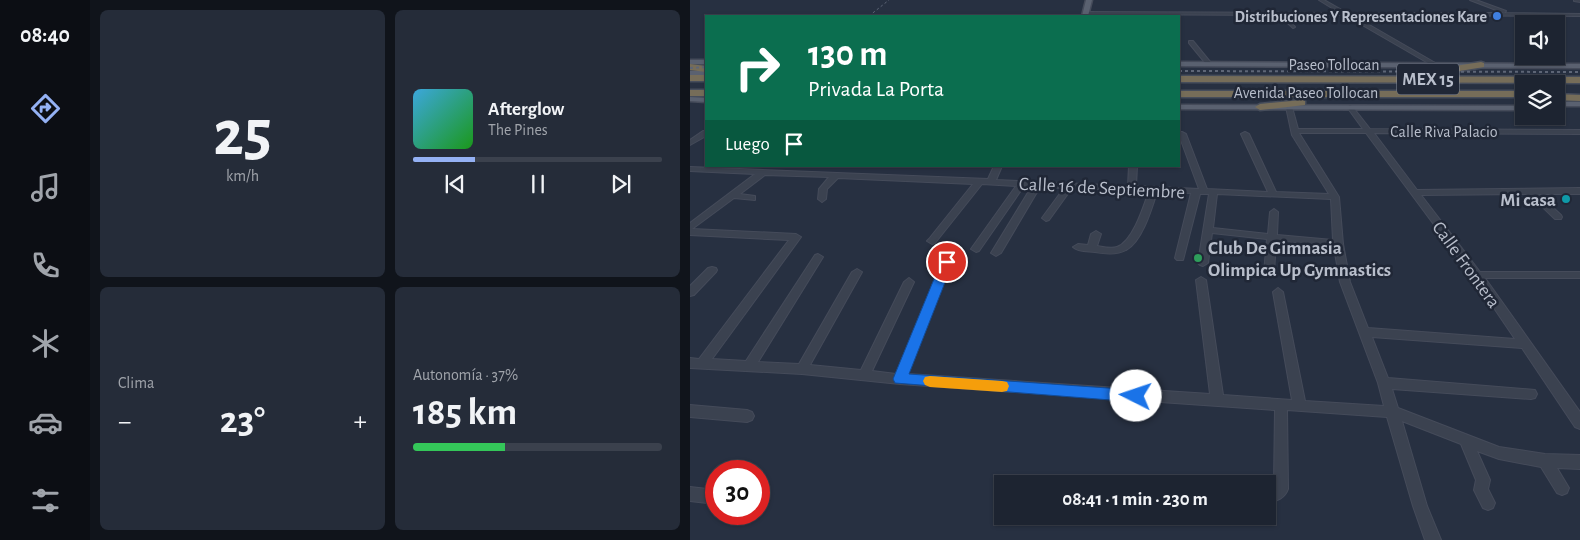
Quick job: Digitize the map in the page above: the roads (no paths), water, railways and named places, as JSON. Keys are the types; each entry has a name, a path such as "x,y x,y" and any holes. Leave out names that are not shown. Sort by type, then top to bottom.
{"highway":[{"path":"1276,79 1399,76 1481,65"},
{"path":"690,67 705,69"},
{"path":"690,78 705,78"},
{"name":"Paseo Tollocan","path":"1180,79 1580,80"},
{"path":"690,93 705,93"},
{"name":"Paseo Tollocan","path":"1180,94 1515,94"},
{"path":"1260,107 1408,94"},
{"path":"1565,96 1580,96"}],"main road":[{"path":"1085,15 1089,0"},
{"path":"690,62 705,62"},
{"name":"Avenida Paseo Tollocan","path":"1180,64 1580,66"},
{"path":"690,73 705,73"},
{"path":"690,99 705,100"},
{"path":"690,104 705,105"},
{"path":"1565,105 1580,104"},
{"name":"Avenida Paseo Tollocan","path":"1180,107 1515,107"},
{"path":"1565,107 1580,108"}],"street":[{"path":"1321,0 1435,65"},
{"path":"1472,0 1510,15"},
{"path":"1576,0 1580,2"},
{"path":"1395,8 1408,14"},
{"path":"1085,15 1279,13 1580,15"},
{"path":"1279,13 1293,27"},
{"path":"1190,42 1209,64"},
{"path":"1289,107 1294,131 1329,185 1334,197 1338,244 1345,282 1384,383 1432,540"},
{"name":"Calle Frontera","path":"1350,107 1476,274 1524,344 1574,407 1580,423"},
{"name":"Calle Riva Palacio","path":"1294,131 1580,132"},
{"path":"690,143 705,134"},
{"path":"1182,134 1205,191 1208,230 1203,263"},
{"path":"1245,134 1273,194"},
{"path":"992,181 998,167"},
{"path":"1132,188 1133,167"},
{"name":"Calle 16 de Septiembre","path":"690,169 1334,197"},
{"path":"690,228 763,172"},
{"path":"822,199 823,189 836,175"},
{"path":"932,240 980,181"},
{"path":"976,248 1022,183"},
{"path":"996,253 1038,184"},
{"path":"1046,218 1070,185"},
{"path":"1084,196 1090,186"},
{"path":"1078,247 1120,249 1128,245 1138,228 1154,189"},
{"path":"1180,258 1205,191"},
{"path":"1530,191 1558,217"},
{"path":"1415,193 1580,191"},
{"path":"731,196 752,198"},
{"path":"1268,273 1274,212"},
{"path":"690,228 796,237 696,364"},
{"path":"1208,230 1338,244"},
{"path":"1092,248 1096,234"},
{"path":"749,366 818,257"},
{"path":"900,379 947,262"},
{"path":"690,292 712,270"},
{"path":"802,369 857,272"},
{"path":"1476,274 1580,275"},
{"path":"1201,280 1217,401"},
{"path":"864,376 909,282"},
{"path":"1278,292 1300,407"},
{"path":"1365,332 1524,344"},
{"path":"696,364 802,369 900,379 1393,412 1466,441 1511,456 1580,462"},
{"path":"1384,383 1530,394"},
{"path":"1276,493 1281,489 1281,406"},
{"path":"690,411 747,416"},
{"path":"1466,441 1484,480 1481,490 1488,502"},
{"path":"1545,460 1562,488"},
{"path":"690,494 705,496"}],"railway":[{"path":"870,15 889,0"},
{"path":"690,68 705,67"},
{"path":"1180,71 1580,72"}],"place":[{"name":"Distribuciones Y Representaciones Kare","path":"1497,16"},
{"name":"Mi casa","path":"1566,199"},
{"name":"Club De Gimnasia Olimpica Up Gymnastics","path":"1198,258"}]}
